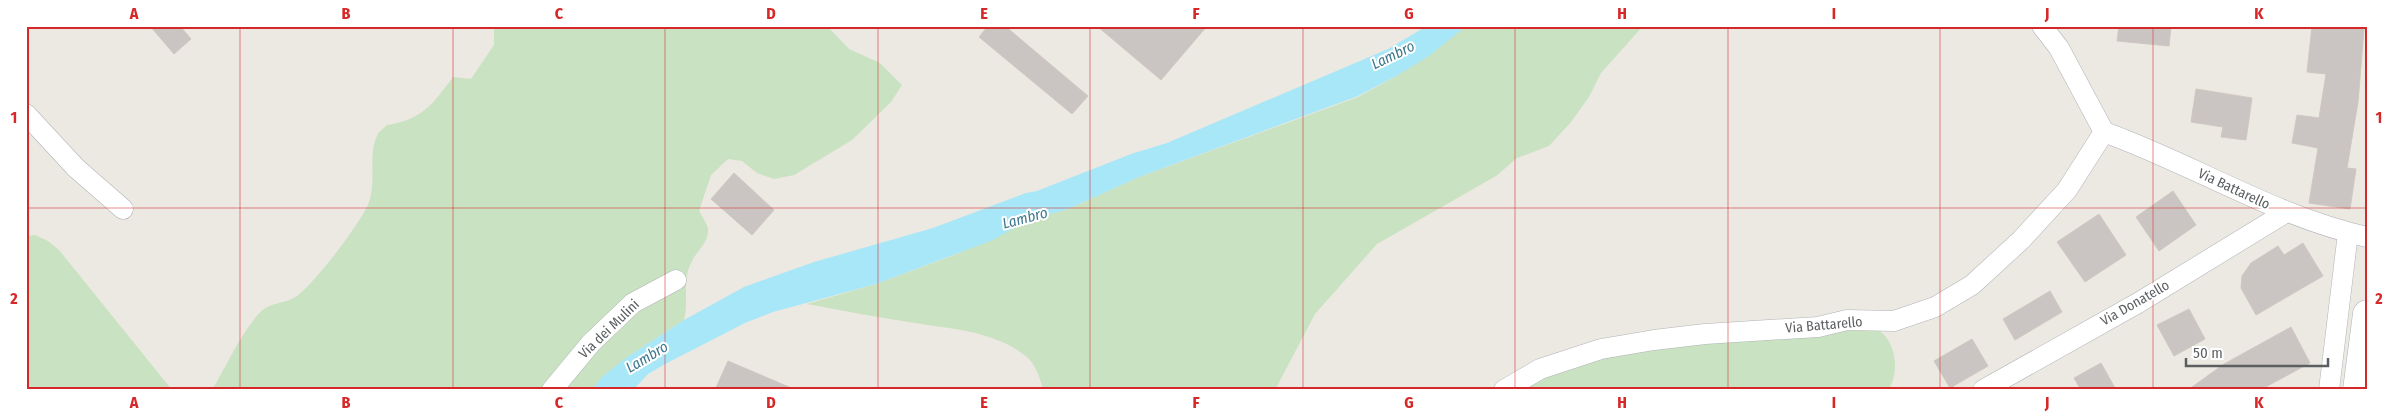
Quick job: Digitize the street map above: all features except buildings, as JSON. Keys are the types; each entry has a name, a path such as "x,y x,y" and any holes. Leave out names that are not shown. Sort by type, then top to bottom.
{"street":[{"path":"2042,26 2058,48 2104,132"},
{"path":"26,114 76,168 123,209"},
{"name":"Via Battarello","path":"1504,390 1540,369 1601,349 1705,334 1818,327 1847,320 1894,321 1935,307 1972,285 2021,240 2067,190 2104,132 2146,148 2285,212 2358,235"},
{"name":"Via Donatello","path":"1983,390 2138,303 2285,212"},
{"path":"2330,390 2358,235"},
{"name":"Via dei Mulini","path":"552,390 591,344 633,303 676,280"},
{"path":"2357,390 2367,314"}],"green space":[{"path":"494,26 827,26 849,49 880,63 902,85 891,102 852,140 794,175 774,179 757,173 742,161 728,159 711,175 699,211 708,229 708,234 688,270 684,320 623,360 591,390 212,390 255,318 271,305 292,299 305,289 335,254 362,216 367,207 372,189 374,144 379,133 387,125 409,119 426,109 453,77 471,79 494,45"},
{"path":"1466,26 1643,26 1601,73 1589,97 1571,122 1549,146 1517,158 1496,176 1377,244 1315,314 1275,390 1043,390 1038,373 1029,359 1016,349 988,336 807,304 876,284 957,254 1032,218 1066,210 1139,177 1358,97 1398,75"},
{"path":"35,235 48,241 59,250 172,390 26,390 26,236"},
{"path":"1867,321 1883,334 1892,348 1895,369 1889,389 1504,390 1601,349"}],"water":[{"name":"Lambro","path":"1427,26 1466,26 1429,56 1358,96 1139,177 1066,210 1032,218 993,240 876,284 773,312 745,323 648,374 633,390 591,390 602,377 623,360 684,320 744,287 814,262 933,228 1026,193 1037,191 1131,154 1167,143 1388,49"}]}
